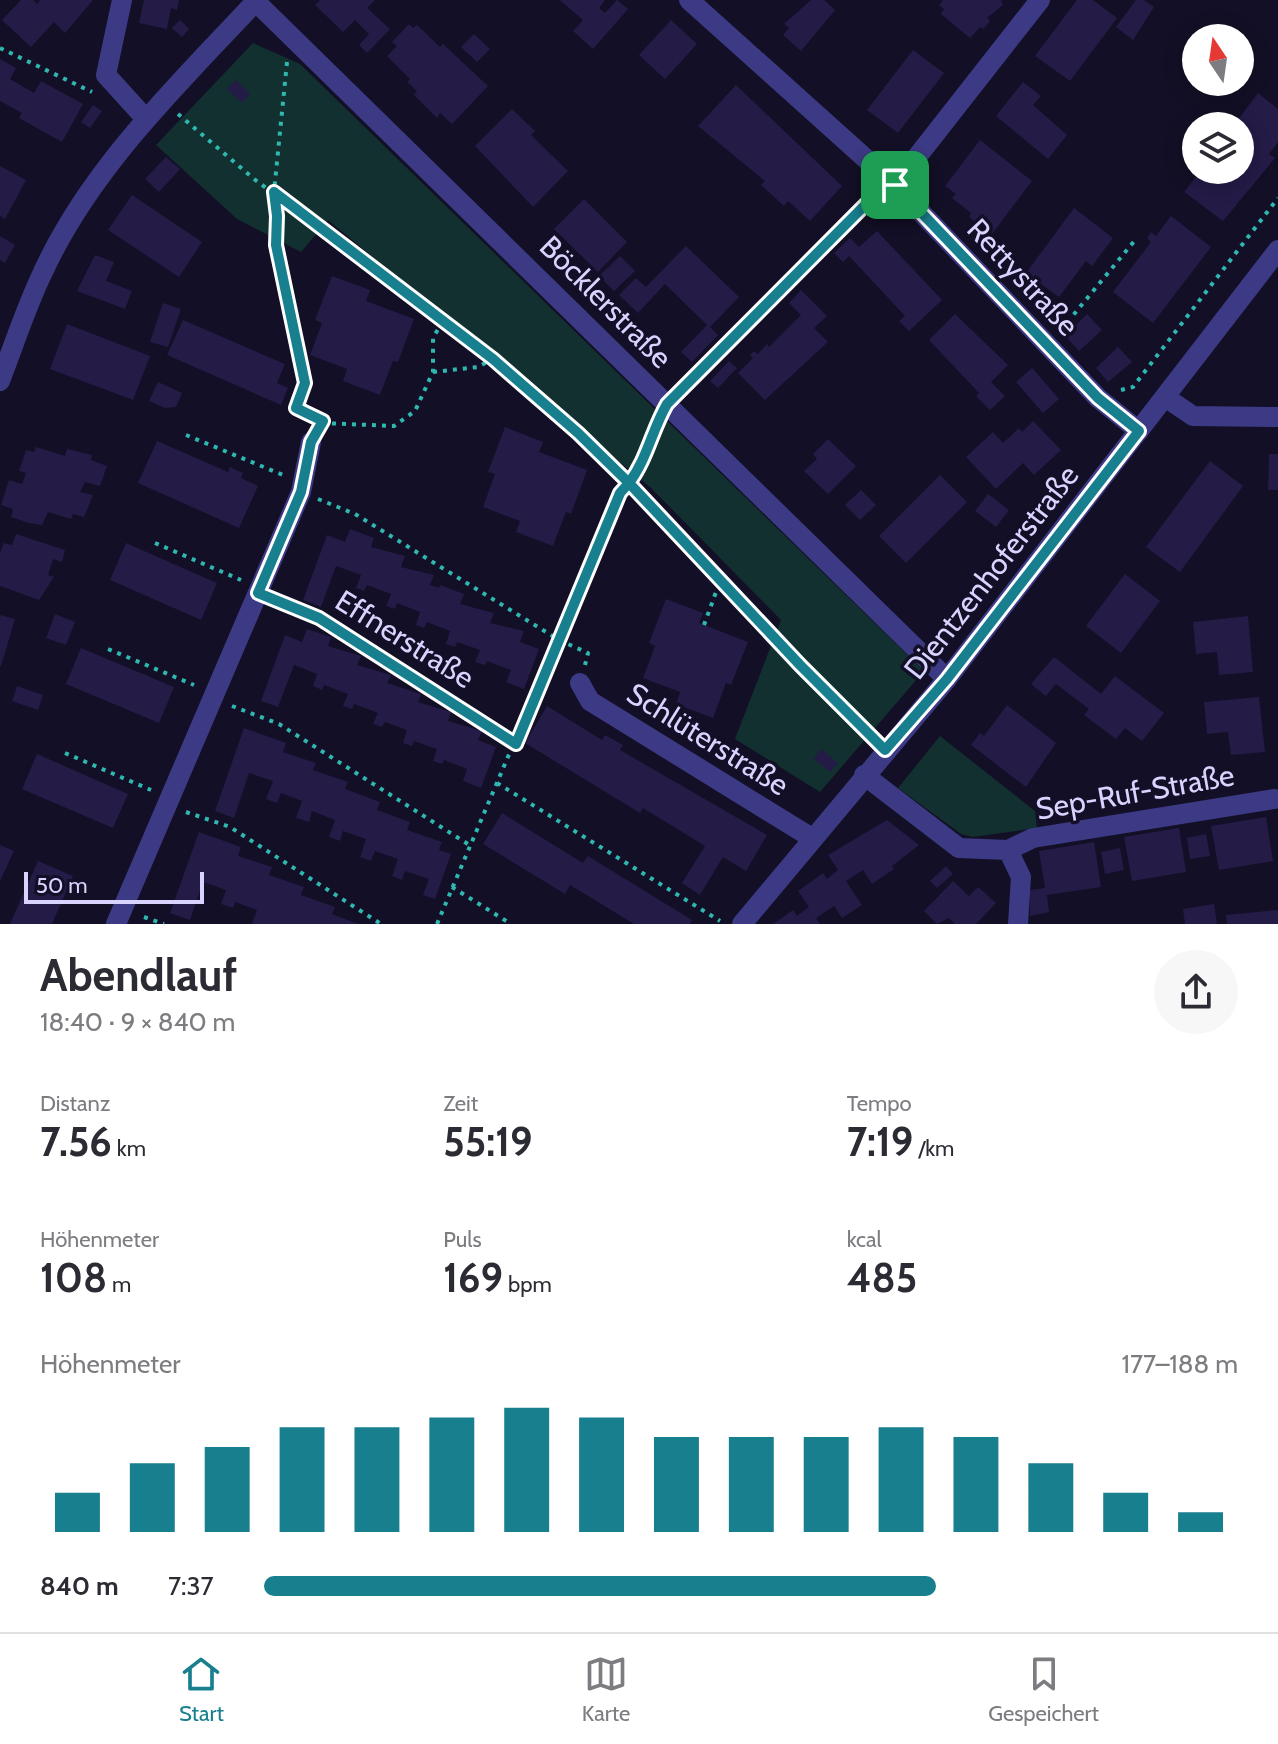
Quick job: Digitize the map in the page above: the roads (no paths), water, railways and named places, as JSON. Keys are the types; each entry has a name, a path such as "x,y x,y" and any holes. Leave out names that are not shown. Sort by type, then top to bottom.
{"street":[{"path":"122,0 106,75 146,119"},
{"name":"Rettystraße","path":"689,0 895,185 1098,398 1139,431"},
{"path":"895,185 1040,0"},
{"path":"0,381 43,271 84,199 146,119 257,1"},
{"name":"Böcklerstraße","path":"257,1 947,679"},
{"name":"Dientzenhoferstraße","path":"742,924 947,679 1278,250"},
{"path":"1165,397 1193,416 1278,417"},
{"path":"116,924 302,488 311,442"},
{"name":"Schlüterstraße","path":"580,683 590,701 812,838"},
{"name":"Sep-Ruf-Straße","path":"864,775 959,848 1008,850 1033,838 1274,799"},
{"name":"Sep-Ruf-Straße","path":"1008,850 1021,877 1018,924"}],"lane":[{"path":"667,404 790,281"}]}
